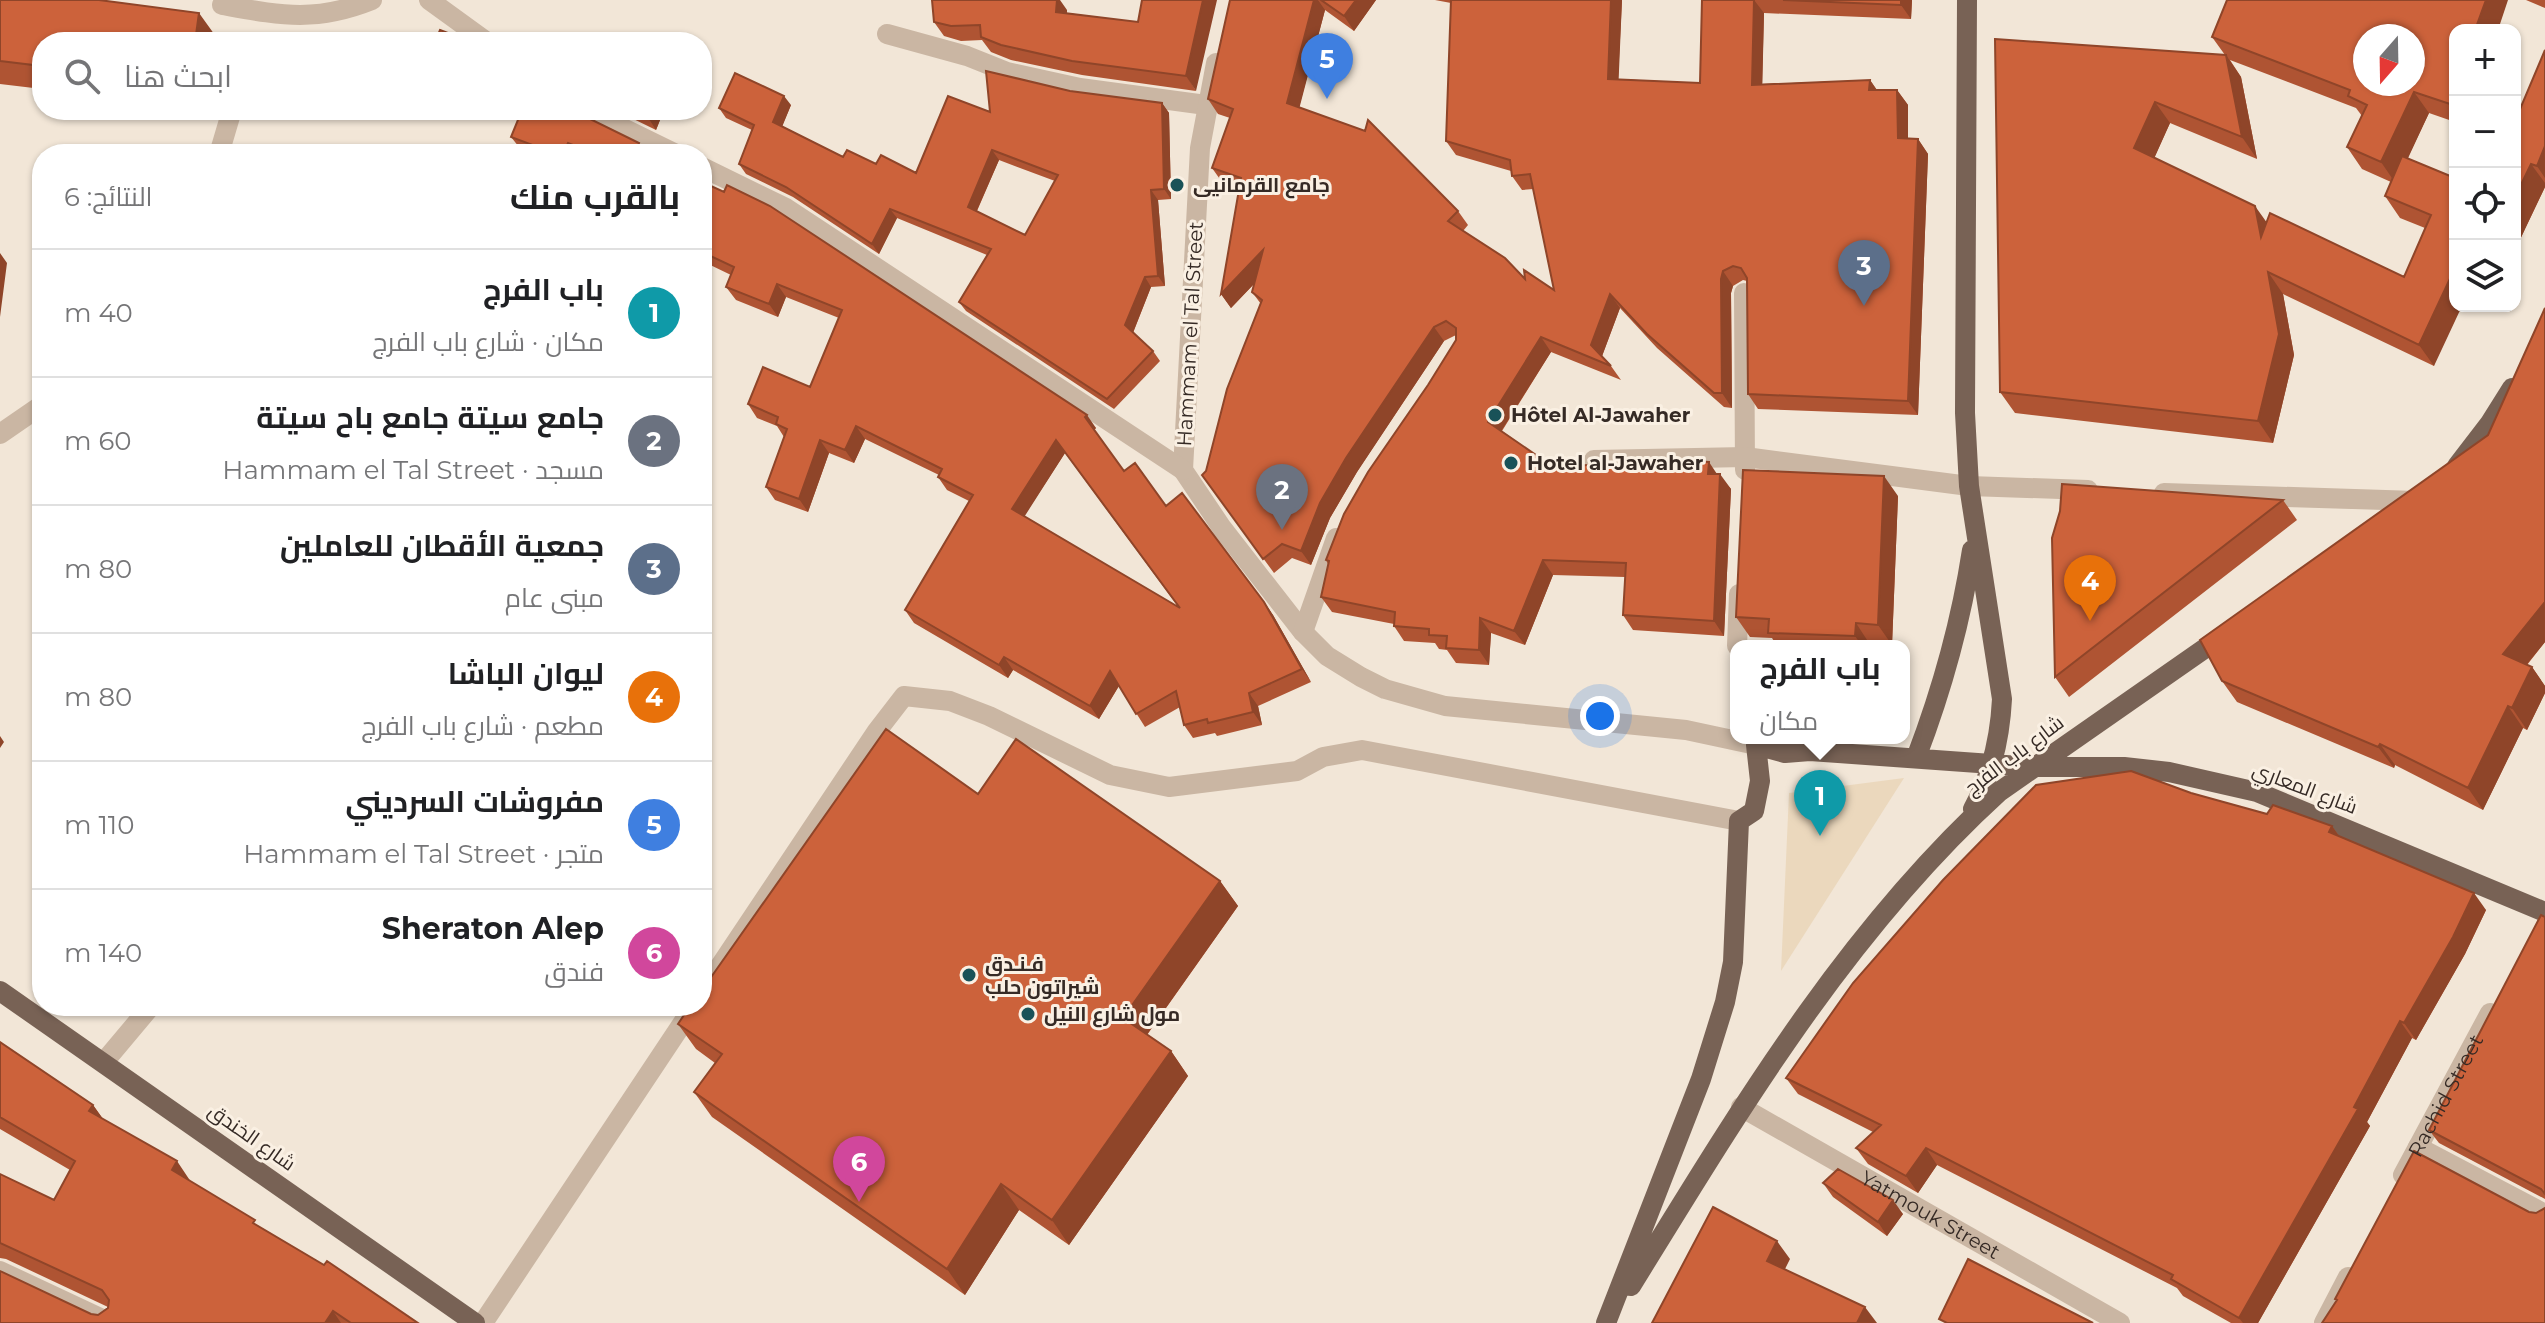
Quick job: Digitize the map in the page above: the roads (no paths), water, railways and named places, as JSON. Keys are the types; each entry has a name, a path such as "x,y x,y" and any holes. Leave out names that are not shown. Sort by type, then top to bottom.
{"main road":[{"path":"1965,823 1981,795 1993,763 2000,733 2002,699 1969,486 1965,413 1967,0"},
{"path":"2391,519 2459,464 2521,374"},
{"path":"1916,758 1953,646 1975,529"},
{"name":"شارع باب الفرج","path":"1607,1323 1741,1107 1862,939 1897,897 1965,823 1999,792 2238,625"},
{"path":"1607,1323 1697,1091 1725,1002 1733,962 1739,821 1754,811 1760,781 1755,744"},
{"name":"شارع المعاري","path":"1760,744 1785,753 1810,751 2034,767 2124,767 2169,772 2257,792 2542,916"},
{"name":"شارع الخندق","path":"0,991 32,1013"},
{"name":"شارع الخندق","path":"37,1016 475,1323"}],"street":[{"path":"222,5 292,17 324,14 372,0"},
{"path":"429,0 473,32"},
{"path":"887,34 967,56 1007,72 1080,88 1206,105"},
{"name":"Hammam el Tal Street","path":"1221,45 1206,105 1200,148 1183,470 1222,528 1303,632 1327,656 1385,689 1445,706 1686,730 1730,738"},
{"path":"222,144 229,120"},
{"path":"606,120 656,144"},
{"path":"712,172 786,208 1183,470"},
{"path":"1744,293 1744,488"},
{"path":"0,434 32,412"},
{"path":"1594,460 1745,457 1969,486 2112,491"},
{"path":"2144,492 2427,492"},
{"path":"1303,632 1343,522"},
{"path":"1737,640 1739,580"},
{"path":"712,978 877,731 904,696 950,701 989,716 1110,775 1169,787 1297,771 1323,757 1362,750 1739,821"},
{"name":"Rachid Street","path":"2396,1188 2500,995"},
{"path":"104,1062 143,1016"},
{"path":"483,1323 687,1016"},
{"name":"Yatmouk Street","path":"1741,1107 2120,1323"},
{"path":"2418,1147 2545,1214"},
{"path":"2324,1323 2360,1255"},
{"path":"0,1271 111,1323"}],"place":[{"name":"مفروشات السرديني","path":"1327,99"},
{"name":"جامع القرمانيى","path":"1177,185"},
{"name":"جمعية الأقطان للعاملين","path":"1864,306"},
{"name":"Hôtel Al-Jawaher","path":"1495,415"},
{"name":"Hotel al-Jawaher","path":"1511,463"},
{"name":"جامع سيتة جامع باح سيتة","path":"1282,530"},
{"name":"ليوان الباشا","path":"2090,621"},
{"name":"باب الفرج","path":"1820,836"},
{"name":"فـنـدق شيراتون حلب","path":"969,975"},
{"name":"مول شارع النيل","path":"1028,1014"},
{"name":"Sheraton Alep","path":"859,1202"}]}
